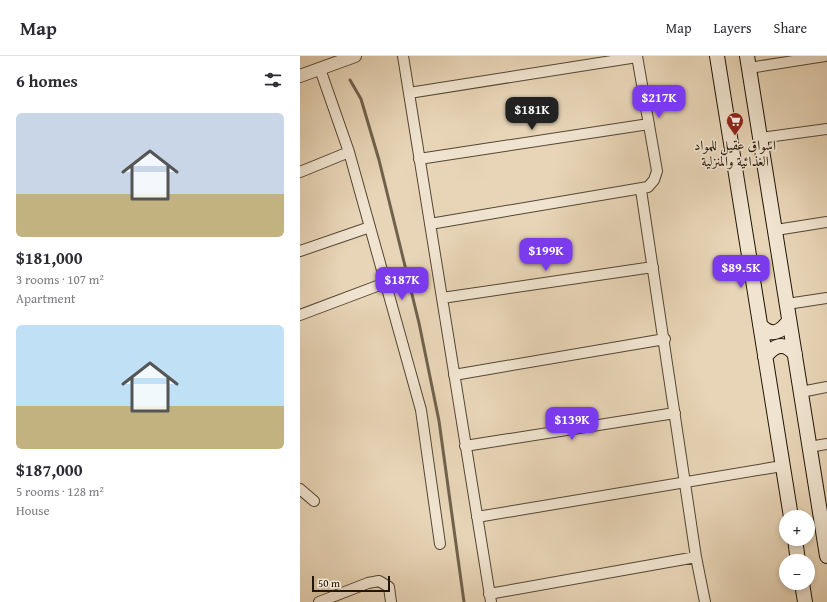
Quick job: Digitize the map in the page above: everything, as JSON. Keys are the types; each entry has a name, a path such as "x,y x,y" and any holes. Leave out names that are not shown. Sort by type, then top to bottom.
{"main road":[{"path":"717,56 790,510"},
{"path":"748,62 776,230 809,447 826,535 827,556"},
{"path":"760,325 768,332 776,333 782,330 789,321"},
{"path":"765,357 772,349 779,345 786,346 794,354"},
{"path":"803,590 805,602"}],"street":[{"path":"300,76 355,56"},
{"path":"403,56 490,598 696,557"},
{"path":"748,62 825,56"},
{"path":"408,93 637,57 649,124 657,172 654,180 648,187 641,190 430,224"},
{"path":"320,69 349,152 421,410 440,544"},
{"path":"419,159 649,124"},
{"path":"760,138 827,129"},
{"path":"300,172 349,152"},
{"path":"641,190 665,339 696,557 705,602"},
{"path":"776,230 827,222"},
{"path":"300,251 370,227"},
{"path":"442,298 653,267"},
{"path":"300,315 385,283"},
{"path":"787,304 827,298"},
{"path":"454,376 665,339"},
{"path":"801,392 827,387"},
{"path":"465,446 675,413"},
{"path":"809,447 827,444"},
{"path":"477,517 782,466"},
{"path":"300,489 301,492 314,501"},
{"path":"319,602 368,583 379,581 389,587 391,602"}],"waterway":[{"path":"350,80 361,99 379,160 419,323 439,421 464,602"}],"place":[{"name":"اسواق عقيل للمواد الغذائية والمنزلية","path":"735,136"}]}
